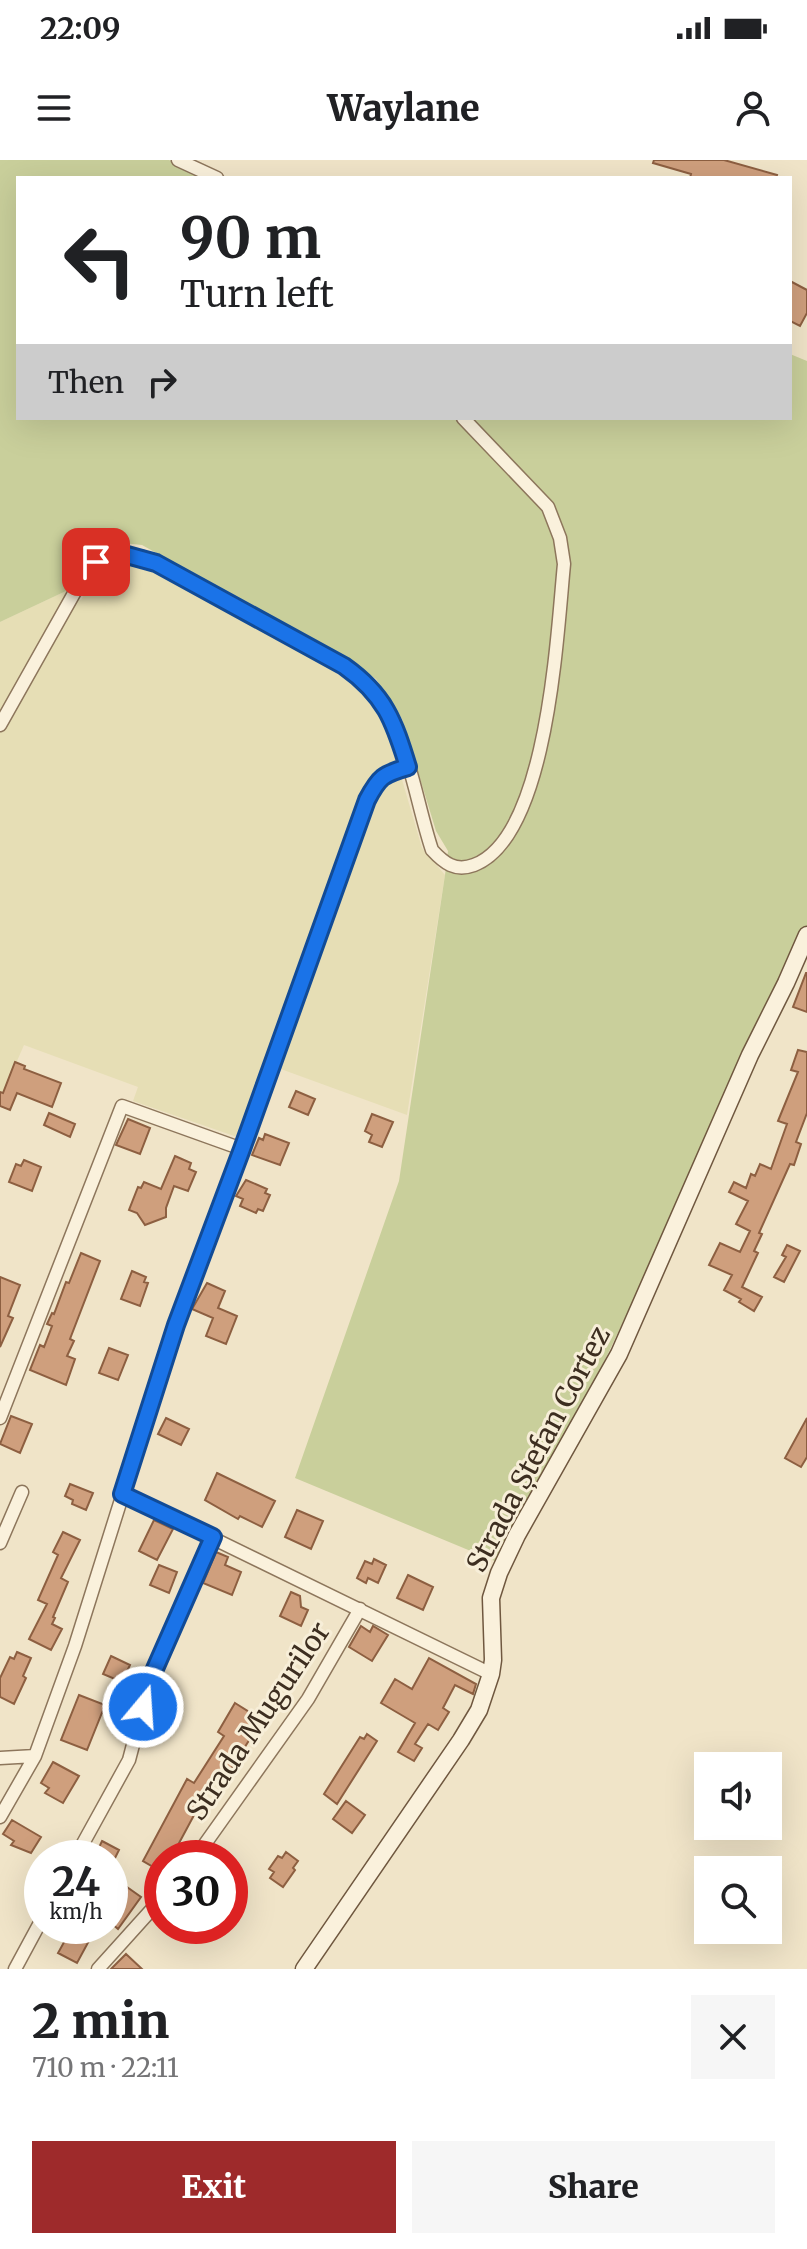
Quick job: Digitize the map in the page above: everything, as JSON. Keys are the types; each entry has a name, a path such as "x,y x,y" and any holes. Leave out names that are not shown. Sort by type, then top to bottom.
{"street":[{"path":"178,160 213,176"},
{"path":"0,725 86,572 96,562 127,555 156,563 344,666 367,682 390,715 432,850 445,864 464,869 483,861 501,845 516,821 541,748 562,577 560,538 548,507 465,420"},
{"path":"0,1817 35,1756 75,1646 176,1325 367,800 377,781 388,773 408,767"},
{"name":"Strada Ștefan Cortez","path":"304,1969 479,1710 491,1674 491,1598 499,1573 517,1535 619,1354 750,1055 807,935"},
{"path":"0,1418 122,1106 242,1149"},
{"path":"0,1543 22,1492"},
{"path":"122,1494 491,1674"},
{"path":"85,1840 129,1760 150,1680 213,1537"},
{"name":"Strada Mugurilor","path":"208,1840 308,1699 360,1609"},
{"path":"0,1758 35,1756"},
{"path":"98,1969 144,1918"},
{"path":"15,1969 28,1944"}],"shaded area":[{"path":"131,564 152,569 317,660 360,689 386,725 422,848 445,875 407,1115 267,1064 240,1138 133,1101 138,1087 24,1045 0,1100 0,622 66,591 81,600 95,577 108,567"}],"green space":[{"path":"0,160 169,160 199,176 16,176 16,420 792,420 792,355 807,361 807,936 573,1427 502,1564 295,1478 399,1181 445,875 448,851 436,831 402,719 376,679 326,647 142,545 113,542 91,552 66,591 0,622"}],"building":[{"path":"654,160 724,160 777,175 690,176 653,163"},
{"path":"792,282 807,290 807,313 800,326 792,322"},
{"path":"807,973 807,1012 793,1007"},
{"path":"798,1050 807,1052 807,1113 796,1142 801,1144 794,1165 790,1164 759,1233 762,1234 754,1251 758,1253 742,1287 762,1297 754,1311 724,1290 732,1275 709,1265 720,1243 740,1252 750,1231 736,1224 748,1201 729,1192 734,1182 746,1188 751,1174 755,1176 760,1164 771,1169 787,1124 778,1121 798,1072 791,1070"},
{"path":"15,1062 25,1066 24,1069 61,1083 52,1107 17,1093 10,1110 0,1106 0,1092 3,1093"},
{"path":"296,1091 315,1099 308,1115 289,1107"},
{"path":"49,1113 75,1124 70,1137 44,1125"},
{"path":"372,1114 393,1122 382,1147 369,1142 372,1135 365,1131"},
{"path":"128,1119 150,1128 140,1154 116,1145"},
{"path":"265,1134 289,1143 280,1165 252,1155 259,1138 263,1140"},
{"path":"175,1156 191,1163 189,1169 196,1172 188,1191 174,1186 166,1217 145,1225 137,1213 129,1210 138,1187 141,1188 144,1182 161,1189"},
{"path":"24,1160 41,1167 32,1191 9,1182 16,1164 21,1166"},
{"path":"246,1180 267,1189 265,1193 270,1195 263,1211 258,1209 256,1213 240,1206 243,1199 236,1196"},
{"path":"787,1245 800,1251 784,1282 774,1277 786,1257 782,1255"},
{"path":"81,1253 100,1261 70,1339 74,1341 67,1356 75,1359 66,1385 30,1370 40,1345 44,1347 52,1326 47,1324"},
{"path":"132,1271 146,1277 144,1282 148,1283 140,1306 121,1299"},
{"path":"0,1277 20,1285 8,1316 13,1318 0,1347"},
{"path":"207,1283 225,1291 218,1308 237,1316 226,1344 206,1336 213,1318 192,1309"},
{"path":"109,1348 128,1355 118,1380 99,1373"},
{"path":"11,1416 32,1424 20,1453 0,1444"},
{"path":"166,1418 189,1429 181,1445 158,1434"},
{"path":"807,1418 807,1457 801,1467 785,1458"},
{"path":"217,1473 275,1501 262,1527 240,1516 238,1519 205,1500"},
{"path":"70,1484 93,1493 86,1510 72,1504 73,1500 65,1496"},
{"path":"297,1510 323,1521 311,1549 285,1537"},
{"path":"154,1520 173,1529 157,1560 139,1551"},
{"path":"63,1532 80,1540 61,1578 68,1582 52,1624 62,1629 51,1650 29,1639 47,1604 38,1600 58,1555 53,1552"},
{"path":"216,1552 228,1557 225,1565 241,1572 232,1595 203,1583"},
{"path":"374,1559 386,1565 378,1583 368,1578 366,1583 357,1578 365,1561 372,1564"},
{"path":"159,1565 177,1572 169,1593 150,1585"},
{"path":"408,1575 433,1587 423,1610 397,1598"},
{"path":"291,1592 300,1596 301,1607 308,1610 301,1626 280,1616"},
{"path":"361,1626 370,1632 373,1626 388,1635 372,1661 349,1647"},
{"path":"17,1652 31,1658 14,1704 0,1697 0,1678 10,1657 14,1659"},
{"path":"111,1656 130,1665 122,1682 103,1674"},
{"path":"429,1658 476,1684 473,1694 455,1685 443,1708 449,1712 438,1730 428,1724 415,1744 422,1748 414,1761 398,1752 415,1723 381,1703 395,1679 412,1689"},
{"path":"79,1695 105,1705 87,1750 61,1740"},
{"path":"235,1703 262,1720 222,1783 214,1778 181,1840 154,1840 187,1779 194,1783 224,1736 218,1732"},
{"path":"367,1734 377,1741 337,1804 324,1794 360,1737 364,1739"},
{"path":"53,1762 79,1776 63,1803 45,1793 49,1788 41,1783"},
{"path":"346,1801 365,1815 352,1833 333,1819"},
{"path":"12,1820 41,1837 39,1840 24,1840 24,1850 11,1845 14,1841 3,1834"},
{"path":"286,1852 298,1861 283,1887 270,1878 274,1872 269,1869 278,1856 282,1858"},
{"path":"128,1888 141,1897 128,1915"},
{"path":"63,1944 87,1944 77,1963 58,1953"},
{"path":"126,1954 142,1969 111,1969"}],"route":[{"path":"96,562 108,557 142,557 344,666 367,682 390,715 408,767 388,773 377,781 367,800 176,1325 122,1494 213,1537 150,1680 143,1707"}]}
